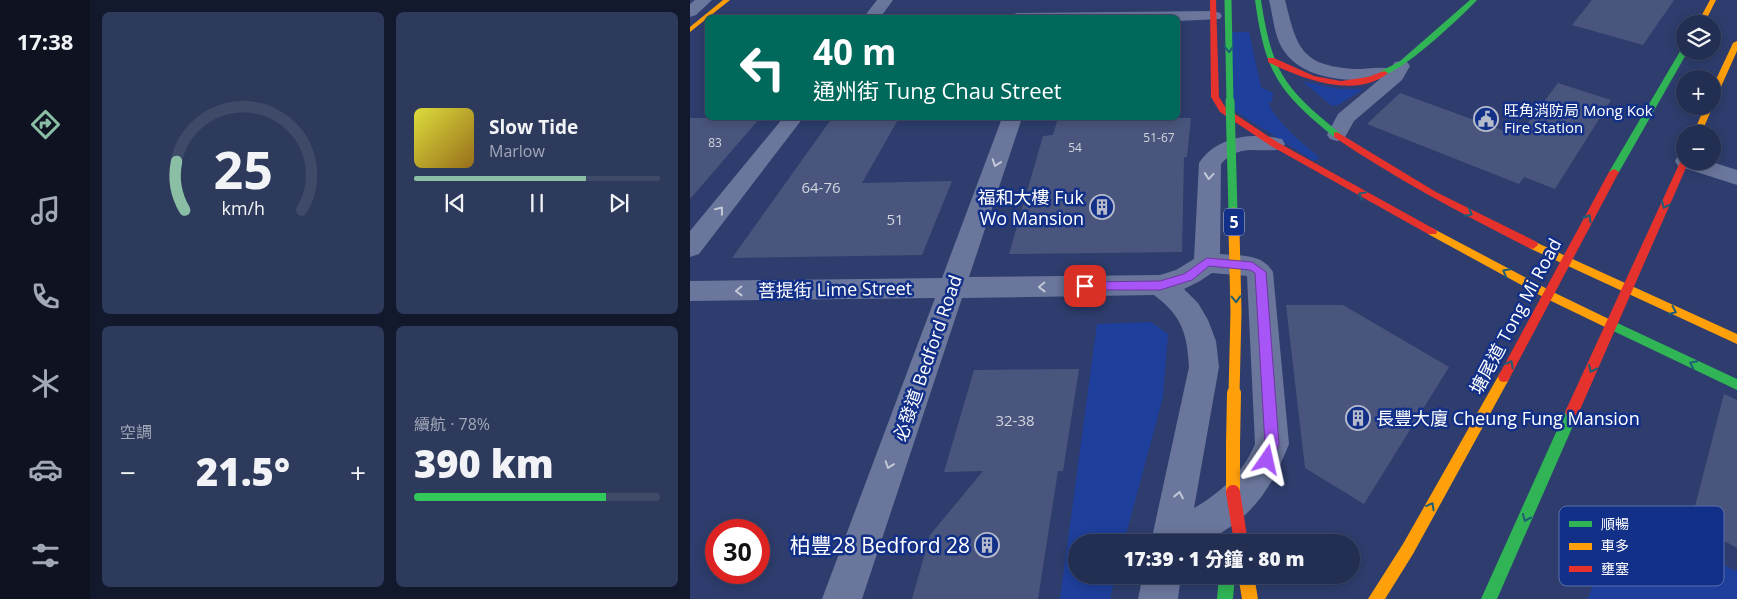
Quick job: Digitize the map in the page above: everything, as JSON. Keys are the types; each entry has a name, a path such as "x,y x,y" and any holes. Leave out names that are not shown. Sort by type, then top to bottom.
{"main road":[{"path":"706,15 727,0"},
{"name":"5","path":"1228,0 1236,312 1233,492 1230,534"},
{"path":"1258,0 1269,56 1282,83 1296,99 1359,152 1409,181 1566,261 1628,291 1737,339"},
{"path":"1269,56 1296,74 1331,81 1363,81 1378,78 1402,64 1474,0"},
{"path":"1705,15 1713,0"},
{"path":"1214,8 1215,97 1223,110 1274,144 1356,192 1549,295 1737,385"},
{"path":"1721,78 1737,43"},
{"name":"塘尾道 Tong Mi Road","path":"1376,599 1408,549 1549,295 1582,227 1679,60"},
{"path":"1489,599 1681,170"},
{"path":"1233,492 1240,534"},
{"path":"1225,599 1226,584"},
{"path":"1248,584 1250,599"}],"street":[{"path":"697,21 704,0"},
{"path":"874,15 885,0"},
{"path":"1048,15 1054,0"},
{"path":"1278,0 1288,42 1299,58 1330,71 1384,73"},
{"path":"1084,15 1214,8"},
{"path":"1337,135 1345,118 1395,76 1402,64"},
{"path":"690,248 791,120"},
{"name":"必發道 Bedford Road","path":"842,599 1011,120"},
{"path":"1183,534 1201,526 1232,505 1251,484 1267,460 1272,444 1260,272 1252,266 1207,262 1208,173 1210,163 1217,154 1242,142 1258,141 1274,144"},
{"path":"1713,170 1737,178"},
{"name":"菩提街 Lime Street","path":"690,291 1160,285 1188,277 1207,262"},
{"path":"1160,285 1190,311 1198,328 1204,354 1204,367 1171,534"},
{"path":"1158,599 1160,584"}],"shaded area":[{"path":"1227,32 1249,32 1261,87 1273,93 1272,102 1268,103 1284,126 1320,158 1314,161 1230,108"},
{"path":"1302,81 1338,89 1364,89 1338,105 1332,106"},
{"path":"1151,322 1168,334 1163,397 1126,534 1069,534 1097,324"},
{"path":"1068,540 1068,584 1114,584 1110,599 1060,599"},
{"path":"1724,565 1737,572 1737,599 1588,599 1592,586 1724,586"}],"building":[{"path":"1592,0 1674,0 1643,45 1572,25"},
{"name":"旺角消防局 Mong Kok Fire Station","path":"1558,83 1611,100 1555,189 1524,177 1519,184 1367,124 1400,93 1518,136"},
{"path":"690,118 705,118 705,120 758,120 690,199"},
{"name":"福和大樓 Fuk Wo Mansion","path":"1180,118 1191,118 1187,157 1184,157 1182,252 1009,254 1043,136 1053,135 1057,120 1180,120"},
{"path":"831,120 898,120 862,183 952,181 922,255 732,258"},
{"name":"長豐大廈 Cheung Fung Mansion","path":"1286,305 1343,305 1449,367 1364,504 1305,468"},
{"path":"1079,369 1063,471 1058,471 1038,599 912,599 930,535 983,471 944,472 974,370"},
{"path":"1724,394 1737,400 1737,548 1724,541 1724,506 1695,506"}],"traffic: fast":[{"path":"1228,0 1233,212"},
{"path":"1258,0 1266,46 1276,73 1290,93 1337,135"},
{"path":"1384,73 1402,64 1474,0"},
{"path":"1614,172 1679,60"},
{"path":"1611,325 1737,385"},
{"path":"1489,599 1572,412"},
{"path":"1225,599 1226,584"}],"traffic: slow":[{"path":"708,15 727,0"},
{"path":"1705,15 1713,0"},
{"path":"690,30 705,18"},
{"path":"1721,78 1737,43"},
{"path":"1701,125 1705,115"},
{"path":"1233,212 1236,312 1233,444"},
{"path":"1432,232 1549,295 1611,325"},
{"path":"1533,245 1737,339"},
{"path":"1376,599 1408,549 1504,377"},
{"path":"1233,444 1233,492"},
{"path":"1248,584 1250,599"}],"traffic: jam":[{"path":"1213,0 1215,97 1223,110 1274,144 1432,232"},
{"path":"1271,60 1312,78 1341,83 1370,79 1384,73"},
{"path":"1337,135 1384,166 1458,207 1533,245"},
{"path":"1572,412 1681,170"},
{"path":"1504,377 1614,172"},
{"path":"1233,492 1240,534"}],"place":[{"name":"旺角消防局 Mong Kok Fire Station","path":"1486,119"},
{"name":"福和大樓 Fuk Wo Mansion","path":"1102,207"},
{"name":"長豐大廈 Cheung Fung Mansion","path":"1358,418"},
{"name":"柏豐28 Bedford 28","path":"987,545"}],"route":[{"path":"1085,286 1160,285 1188,277 1207,262 1252,266 1260,272 1271,412 1272,444 1267,460"}]}
